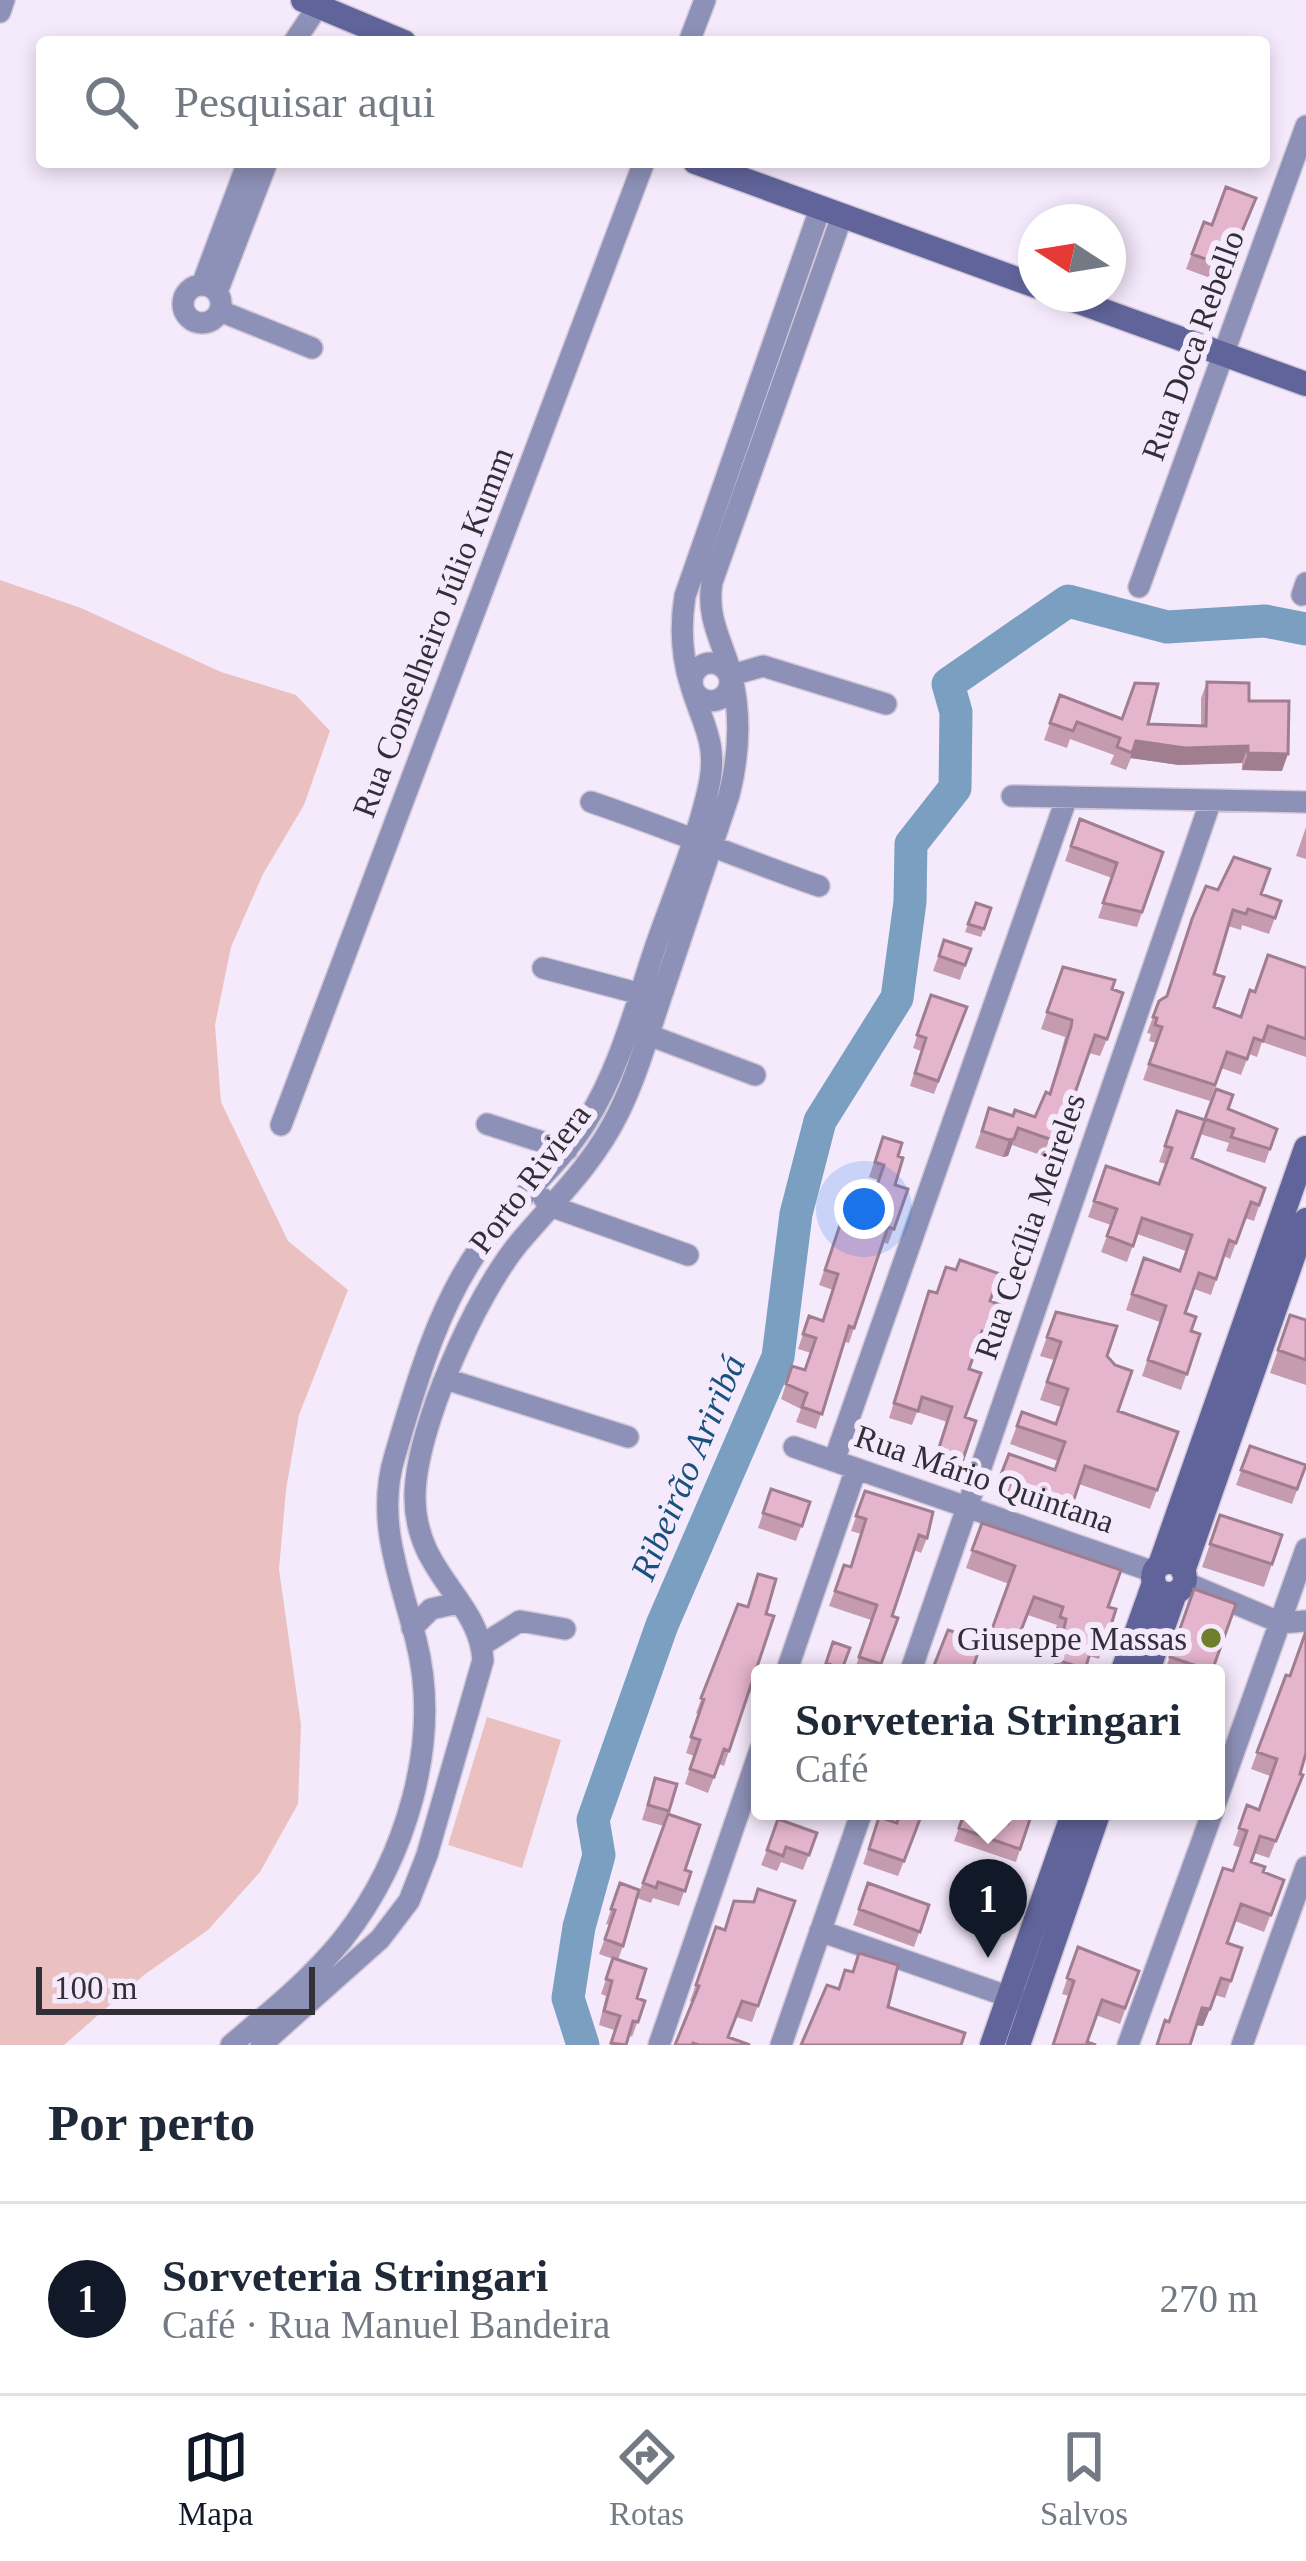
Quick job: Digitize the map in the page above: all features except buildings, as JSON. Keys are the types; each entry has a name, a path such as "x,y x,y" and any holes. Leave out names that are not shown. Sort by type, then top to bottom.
{"main road":[{"path":"311,3 390,36"},
{"path":"711,168 1018,280"},
{"path":"1106,312 1306,385"},
{"path":"1149,1664 1168,1578 1306,1148"},
{"path":"1126,1664 1168,1578 1306,1220"},
{"path":"1018,2045 1021,2001 1071,1820"},
{"path":"992,2045 1021,2001 1095,1820"}],"street":[{"path":"0,12 4,0"},
{"path":"691,36 705,0"},
{"path":"297,36 311,3"},
{"path":"310,36 311,3"},
{"name":"Rua Doca Rebello","path":"1139,587 1306,126"},
{"path":"247,168 213,296 312,348"},
{"path":"232,230 264,168"},
{"name":"Rua Conselheiro Júlio Kumm","path":"281,1125 642,168"},
{"name":"Porto Riviera","path":"702,843 712,746 683,657 682,615 690,578 730,498 831,212"},
{"name":"Porto Riviera","path":"482,1645 426,1552 415,1500 420,1462 446,1379 477,1305 518,1244 553,1207 609,1132 702,843 736,762 731,675 712,620 710,596 730,498"},
{"path":"692,689 704,699 716,699 725,694 731,675 763,666 886,704"},
{"path":"1012,796 1306,802"},
{"path":"834,1461 1067,797"},
{"name":"Rua Cecília Meireles","path":"913,1664 1211,800"},
{"path":"591,802 819,886"},
{"path":"543,968 650,996"},
{"path":"638,1031 755,1075"},
{"name":"Porto Riviera","path":"231,2045 327,1958 377,1885 405,1824 422,1744 423,1692 388,1534 386,1498 392,1466 448,1299 488,1237 567,1150 638,1031"},
{"path":"487,1124 567,1150"},
{"path":"532,1188 553,1207 688,1255"},
{"path":"446,1379 628,1437"},
{"name":"Rua Mário Quintana","path":"794,1447 1168,1578 1280,1623 1306,1622"},
{"path":"789,1664 856,1468"},
{"path":"1225,1777 1306,1549"},
{"path":"412,1628 430,1609 458,1603"},
{"path":"261,2045 380,1939 409,1900 478,1684 482,1645 520,1621 565,1629"},
{"path":"659,2045 751,1776"},
{"path":"781,2045 859,1820"},
{"path":"1128,2045 1210,1820"},
{"path":"1242,2045 1306,1867"},
{"path":"377,1885 388,1895 409,1900"},
{"path":"358,1917 372,1922 380,1939"},
{"path":"820,1931 1021,2001"}],"shaded area":[{"path":"0,580 81,608 221,672 296,695 330,731 304,805 263,874 231,947 215,1025 221,1102 288,1241 348,1290 299,1415 286,1490 279,1569 301,1725 298,1804 260,1872 208,1930 144,1975 64,2045 0,2045"},
{"path":"487,1717 561,1740 522,1868 448,1845"}],"waterway":[{"name":"Ribeirão Ariribá","path":"583,2045 568,1998 579,1927 599,1855 593,1820 662,1625 778,1357 796,1214 820,1121 897,998 910,902 911,844 955,788 956,712 948,684 1068,601 1167,627 1265,621 1306,629"}],"place":[{"name":"Giuseppe Massas","path":"1211,1638"},
{"name":"Sorveteria Stringari","path":"988,1958"}]}
